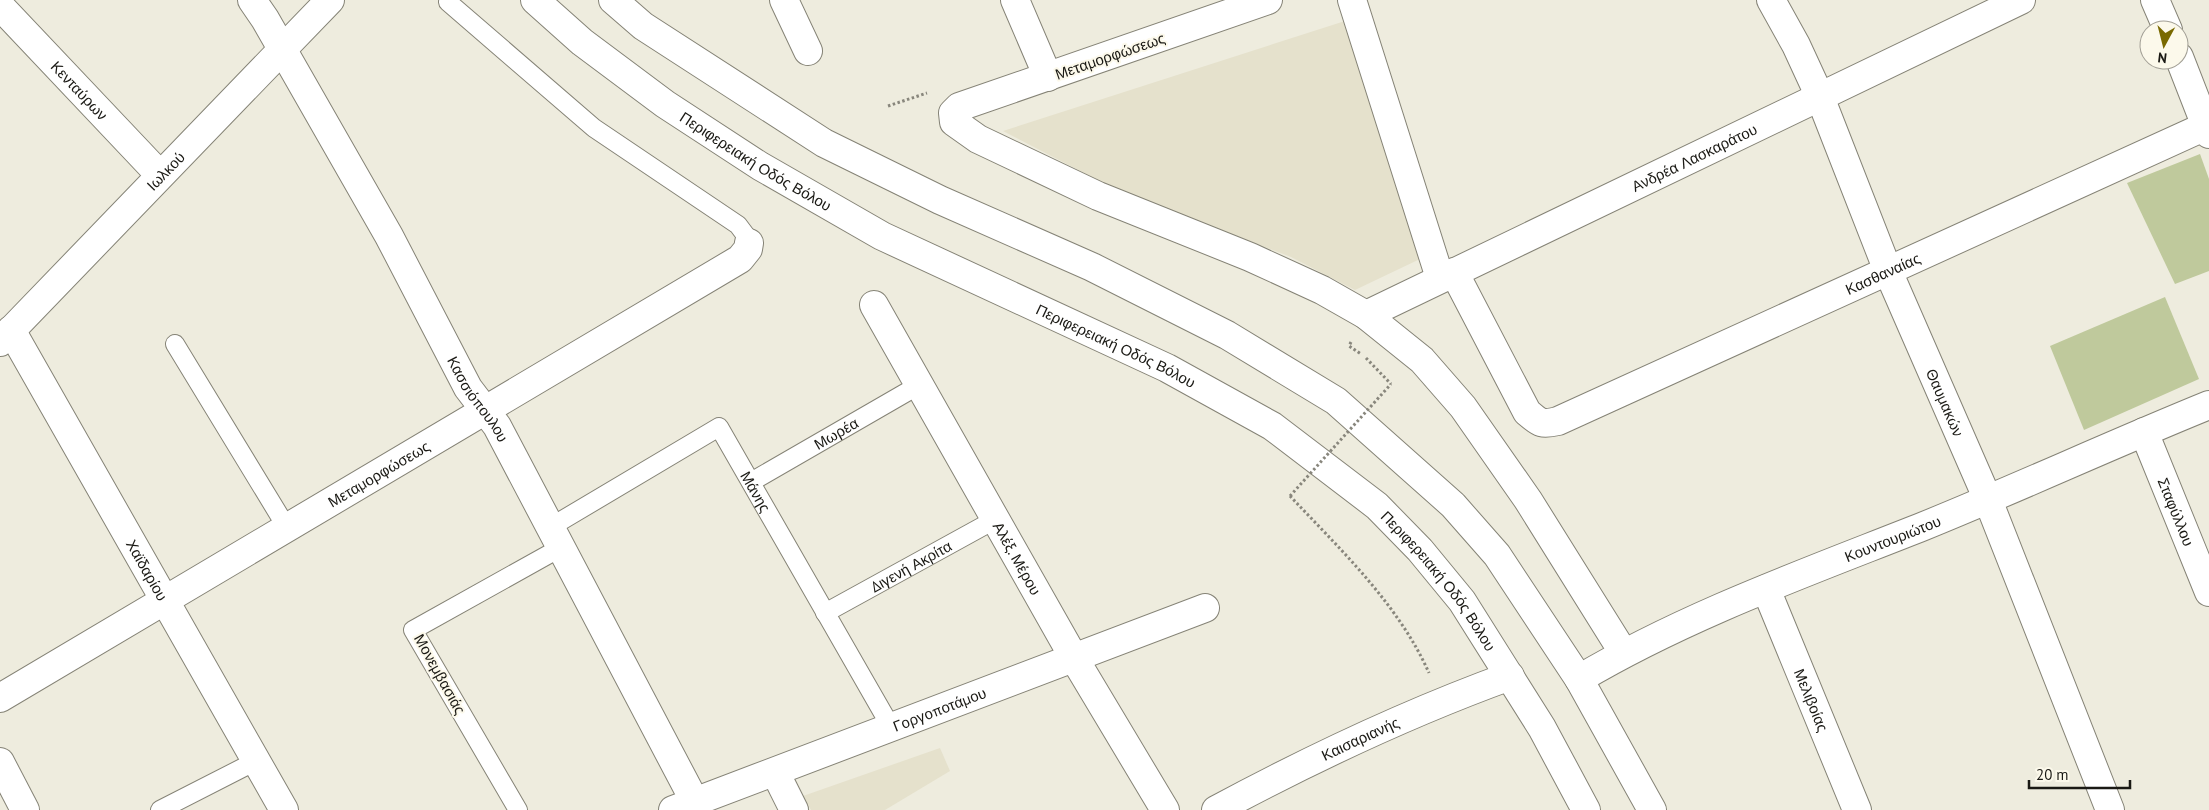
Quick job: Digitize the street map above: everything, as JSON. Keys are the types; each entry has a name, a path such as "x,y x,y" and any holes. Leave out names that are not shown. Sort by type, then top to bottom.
{"street":[{"name":"Κασσιόπουλου","path":"252,0 389,236 468,388 497,426 555,538 684,806"},
{"name":"Ιωλκού","path":"6,336 330,0"},
{"name":"Περιφερειακή Οδός Βόλου","path":"535,0 582,42 658,98 760,166 882,236 1167,368 1272,426 1377,506 1408,537 1462,602 1542,728 1586,810"},
{"path":"613,0 643,26 824,143 940,200 1092,267 1210,326 1336,401 1453,505 1497,555 1579,679 1652,810"},
{"path":"784,0 808,51"},
{"path":"1015,0 1048,77"},
{"name":"Μεταμορφώσεως","path":"1268,0 959,107 953,113 954,122 957,126 978,139 1106,199 1290,275 1366,314"},
{"path":"1352,0 1447,275"},
{"name":"Θαυμακών","path":"1771,0 1796,45 1820,97 1888,271 1988,500 2110,810"},
{"name":"Ανδρέα Λασκαράτου","path":"1366,314 2021,0"},
{"path":"2154,0 2163,20"},
{"name":"Κενταύρων","path":"0,6 160,175"},
{"path":"2184,70 2208,130"},
{"name":"Κασθαναίας","path":"1447,275 1527,412 1538,422 1546,424 1558,421 1888,271 2208,130"},
{"name":"Μεταμορφώσεως","path":"0,698 740,259 748,249 749,243"},
{"name":"Αλέξ. Μέρου","path":"874,304 1074,658 1165,810"},
{"path":"1366,314 1422,360 1463,407 1528,500 1623,652"},
{"name":"Χαϊδαρίου","path":"6,336 165,600 284,810"},
{"name":"Κουντουριώτου","path":"1579,679 1623,652 1766,589 1988,500 2209,405"},
{"name":"Σταφύλλου","path":"2144,432 2209,592"},
{"name":"Μελιβοίας","path":"1766,589 1857,810"},
{"name":"Γοργοποτάμου","path":"684,806 1205,608"},
{"name":"Καισαριανής","path":"1216,810 1294,769 1441,701 1510,676"},
{"path":"0,762 25,810"},
{"path":"775,772 794,810"}],"lane":[{"path":"448,2 594,128 738,225 749,243"},
{"path":"175,344 287,528"},
{"name":"Μωρέα","path":"751,482 919,385"},
{"name":"Μάνης","path":"555,538 719,427 891,727"},
{"name":"Διγενή Ακρίτα","path":"826,613 996,519"},
{"name":"Μονεμβασιάς","path":"518,810 414,630 555,538"},
{"path":"160,810 256,761"}],"path":[{"path":"1349,346 1364,357 1391,384 1290,496 1374,590 1397,620 1424,662 1441,701"}],"shaded area":[{"path":"1345,21 1420,259 1355,290 1291,257 1119,191 1003,131"},
{"path":"940,748 950,771 885,810 811,810 803,796"}],"green space":[{"path":"2200,154 2209,179 2209,271 2175,284 2127,183"},
{"path":"2165,297 2199,379 2084,430 2050,346"}]}
